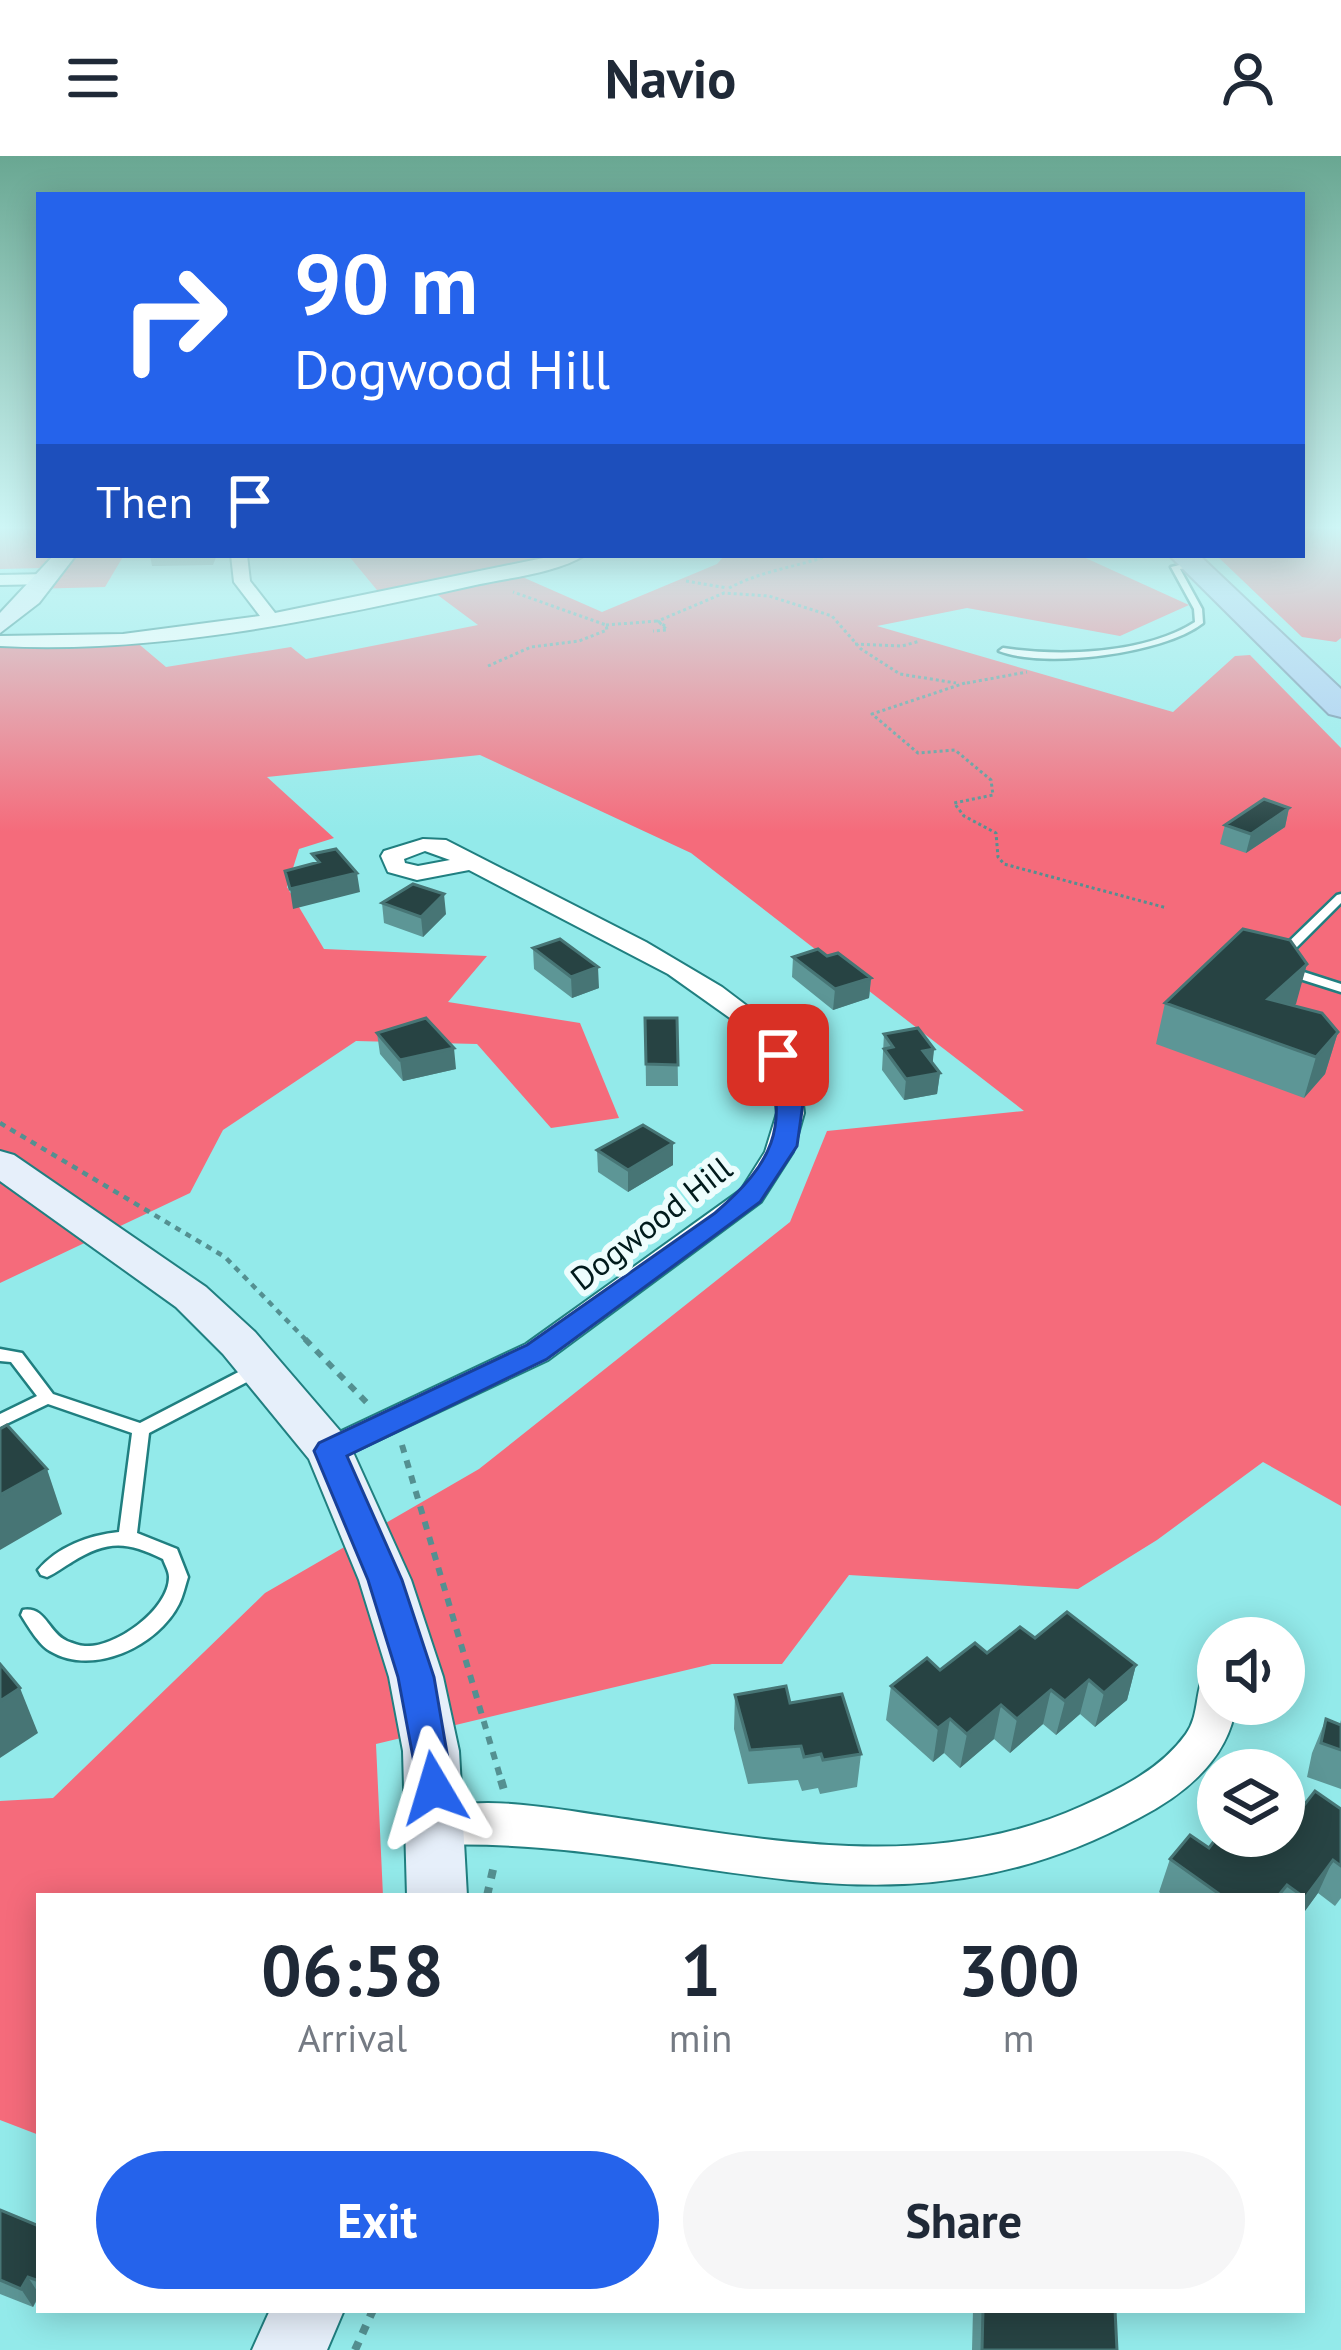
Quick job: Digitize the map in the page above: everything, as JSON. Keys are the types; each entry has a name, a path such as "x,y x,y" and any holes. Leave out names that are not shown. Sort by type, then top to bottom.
{"highway":[{"path":"1259,627 1341,707"}],"street":[{"path":"0,641 117,641 217,627"},
{"name":"Dogwood Hill","path":"330,1451 473,1385 571,1330 751,1196 771,1172 791,1121 789,1079 778,1055 742,1011 692,976 472,863"},
{"path":"0,1163 163,1274 260,1367 330,1451 385,1580 416,1677 431,1751 438,1826 437,1893"},
{"path":"438,1826 505,1821 829,1867 898,1868 966,1860 1031,1845 1091,1823 1149,1793 1185,1763 1211,1725"},
{"path":"289,2350 307,2313"}],"lane":[{"path":"1003,651 1052,655 1178,638 1193,627"},
{"path":"1341,897 1272,965 1341,988"},
{"path":"0,1355 16,1357 47,1398 141,1430 260,1367"},
{"path":"0,1421 47,1398"},
{"path":"127,1538 141,1430"},
{"path":"30,1615 51,1643 71,1650 119,1647 142,1636 174,1603 179,1584 176,1566 166,1552 127,1538 79,1548 47,1570"}],"path":[{"path":"488,666 511,662 535,646 597,637 604,627"},
{"path":"653,631 667,630 664,627"},
{"path":"841,627 855,644 909,678 965,683"},
{"path":"855,644 902,646 920,641"},
{"path":"1017,675 965,683 872,714 918,753 956,750 991,780 993,796 955,803 964,816 996,833 998,857 1004,864 1167,908"},
{"path":"355,2350 372,2313"}],"shaded area":[{"path":"466,627 882,627 1173,712 1235,656 1250,655 1341,748 1341,1506 1263,1462 1157,1540 1078,1589 849,1575 782,1664 712,1664 376,1744 383,1893 36,1893 36,2134 0,2120 0,1801 53,1798 265,1593 479,1469 790,1222 827,1131 1024,1111 691,853 480,755 267,777 334,838 299,849 287,887 324,949 487,956 448,1002 580,1023 619,1118 551,1128 477,1044 356,1041 223,1130 190,1193 0,1283 0,640 134,640 166,667 291,647 306,659"},
{"path":"1073,627 1139,627 1120,636"},
{"path":"1292,627 1341,627 1336,642 1302,637"}],"building":[{"path":"1264,799 1289,808 1251,834 1225,825"},
{"path":"336,849 357,873 290,889 285,871 319,862 312,854"},
{"path":"413,884 444,894 421,917 382,903"},
{"path":"1243,929 1290,940 1307,964 1268,999 1322,1013 1338,1032 1316,1057 1165,1003"},
{"path":"560,939 598,967 571,977 533,948"},
{"path":"818,949 827,956 838,953 871,978 835,989 793,957"},
{"path":"426,1018 454,1048 400,1060 377,1033"},
{"path":"645,1018 677,1018 678,1065 646,1064"},
{"path":"918,1028 934,1049 923,1051 940,1073 906,1079 884,1049 893,1047 884,1034"},
{"path":"643,1125 673,1143 628,1170 597,1150"},
{"path":"7,1425 47,1469 0,1495 0,1429"},
{"path":"1067,1612 1136,1665 1104,1693 1089,1680 1065,1701 1051,1690 1017,1719 1001,1705 967,1734 950,1719 938,1728 891,1686 927,1658 940,1670 975,1643 987,1653 1020,1627 1035,1638"},
{"path":"0,1664 20,1688 0,1701"},
{"path":"786,1686 790,1703 842,1694 861,1754 823,1760 821,1754 804,1757 801,1746 750,1750 735,1695"},
{"path":"1326,1719 1341,1725 1341,1750 1321,1743"},
{"path":"1315,1791 1341,1809 1341,1866 1333,1860 1305,1898 1305,1893 1287,1885 1280,1893 1218,1893 1170,1859 1190,1835 1197,1840 1197,1857 1305,1857 1305,1804"},
{"path":"0,2210 36,2225 36,2280 28,2277 21,2289 0,2280"},
{"path":"983,2313 1115,2313 1117,2350 982,2350"}],"route":[{"path":"434,1788 416,1677 385,1580 330,1451 537,1352 725,1219 771,1172 784,1146 792,1096 778,1055"}]}
